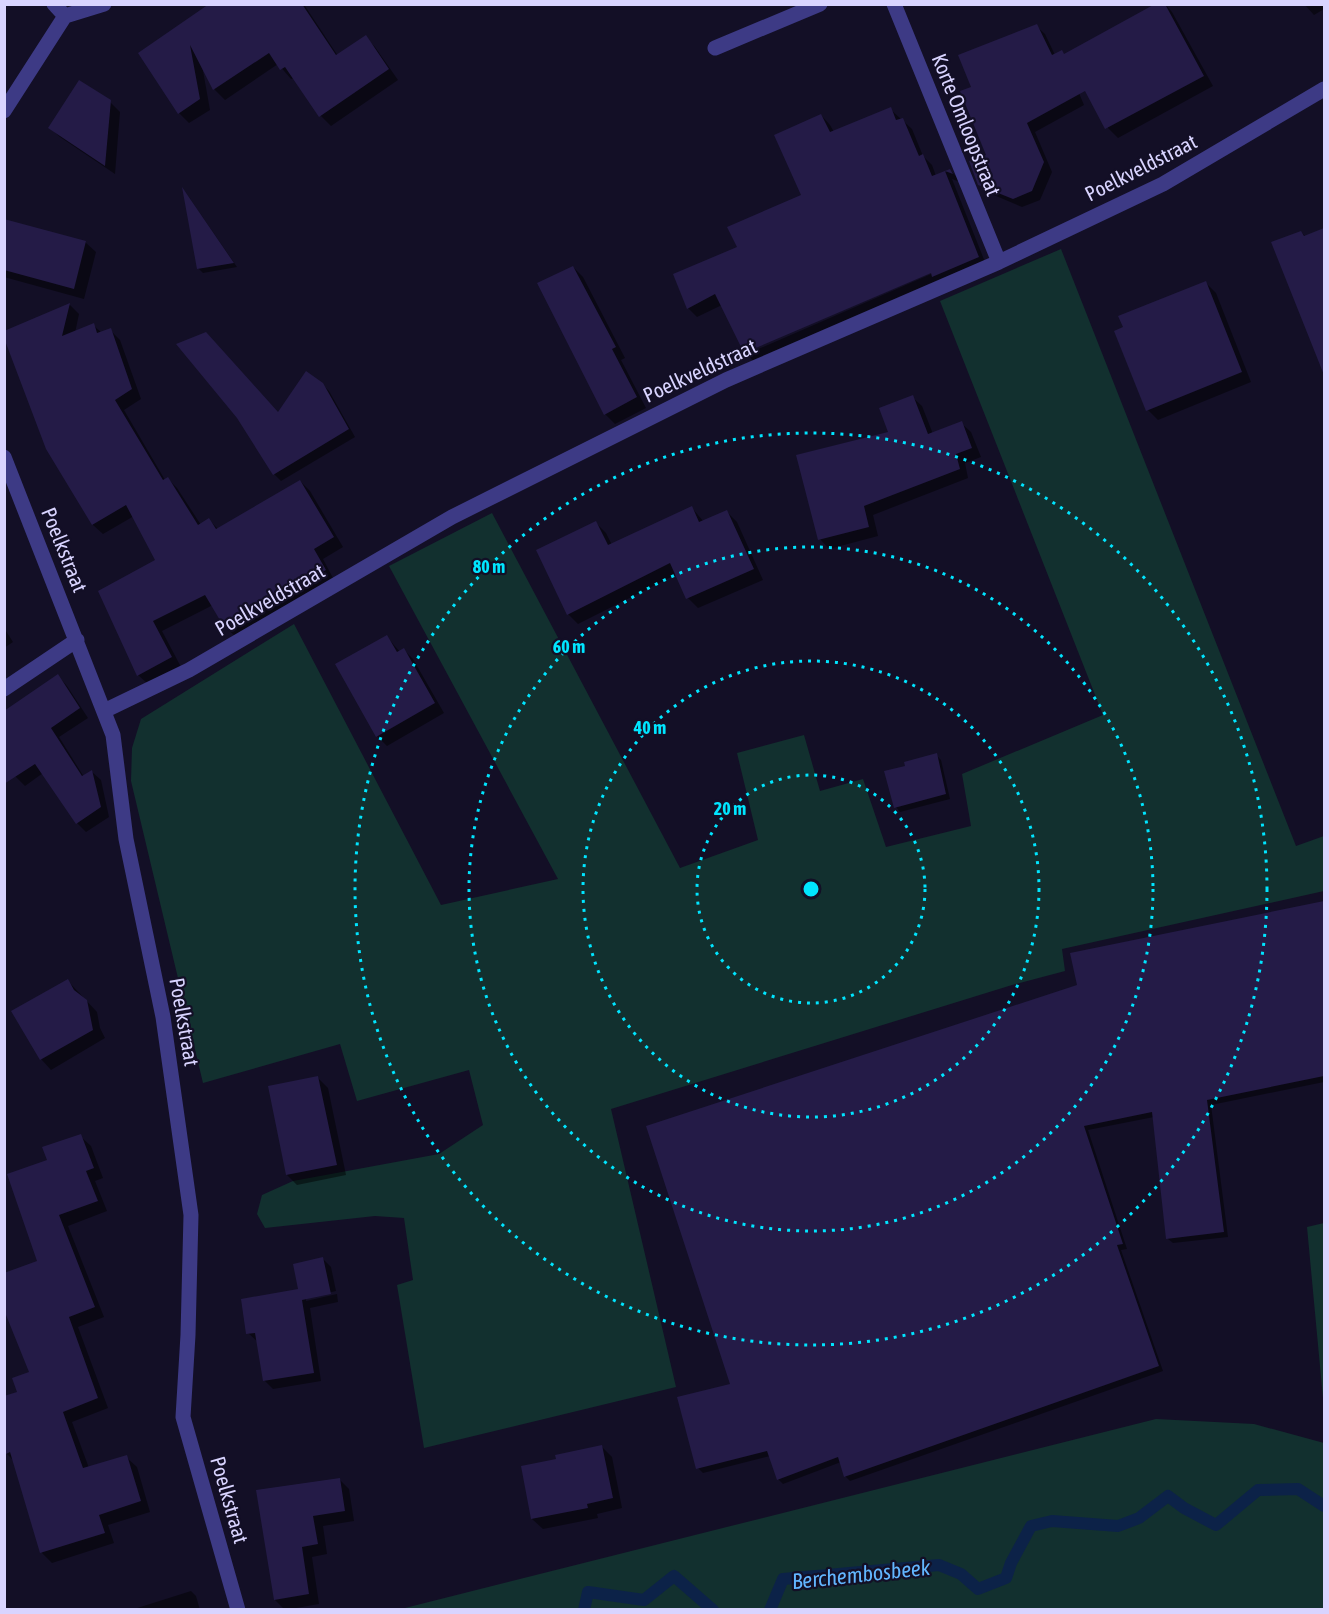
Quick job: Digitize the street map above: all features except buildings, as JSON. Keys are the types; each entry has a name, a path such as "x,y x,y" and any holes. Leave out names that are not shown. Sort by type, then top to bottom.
{"street":[{"path":"54,4 65,16"},
{"path":"4,111 65,16 104,4"},
{"path":"715,48 820,4"},
{"name":"Korte Omloopstraat","path":"894,4 999,262"},
{"name":"Poelkveldstraat","path":"104,711 189,670 452,517 726,380 999,262 1163,184 1324,89"},
{"name":"Poelkstraat","path":"4,458 113,735 126,839 163,1017 191,1215 183,1417 238,1610"},
{"path":"4,689 77,640"}],"green space":[{"path":"1061,249 1296,846 1324,836 1324,891 1062,949 1065,971 1012,985 611,1109 676,1387 424,1448 397,1285 413,1280 404,1218 375,1216 265,1228 257,1214 262,1195 293,1181 439,1154 483,1125 469,1070 357,1101 340,1044 203,1083 131,781 132,748 141,719 294,624 441,905 558,879 389,566 492,513 680,868 758,840 737,753 804,735 820,791 863,779 886,847 971,826 962,774 1103,715 940,301"},
{"path":"1324,1223 1324,1409 1307,1227"},
{"path":"1156,1419 1254,1424 1324,1443 1324,1609 401,1609"}],"waterway":[{"name":"Berchembosbeek","path":"770,1610 783,1579 939,1565 961,1574 978,1589 1006,1578 1011,1563 1031,1526 1052,1521 1118,1526 1139,1518 1168,1496 1184,1508 1216,1525 1258,1490 1298,1489 1324,1506"},
{"name":"Berchembosbeek","path":"584,1610 588,1592 644,1600 674,1576 713,1610"}]}
